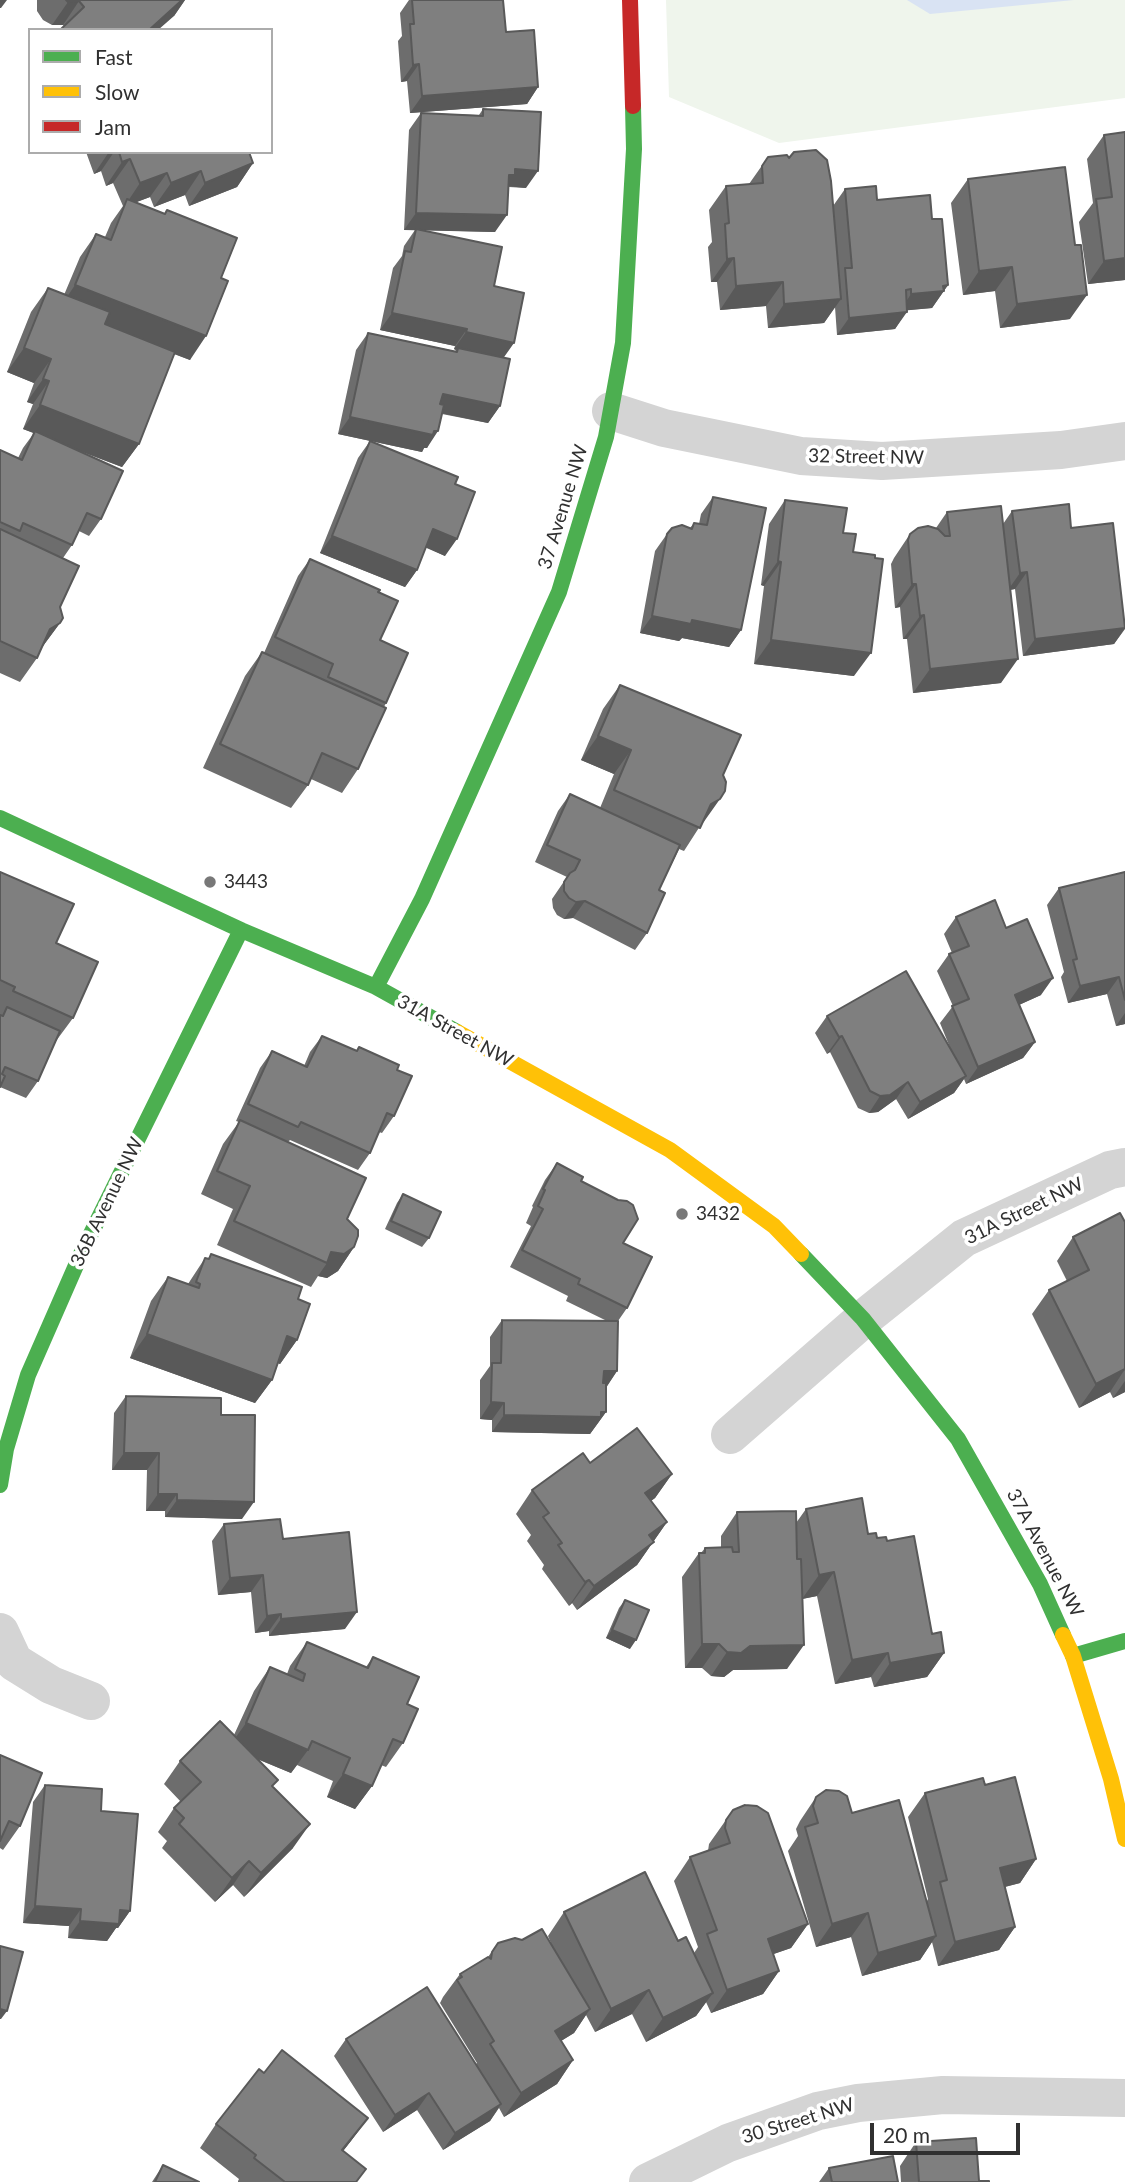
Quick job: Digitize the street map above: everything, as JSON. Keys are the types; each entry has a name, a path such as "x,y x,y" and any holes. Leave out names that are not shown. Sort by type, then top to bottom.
{"street":[{"name":"37 Avenue NW","path":"376,987 422,899 558,592 606,437 623,343 634,149 632,24 629,0"},
{"name":"32 Street NW","path":"611,411 664,428 801,456 882,461 1061,450 1125,441"},
{"name":"31A Street NW","path":"0,818 241,930 376,987 670,1150 774,1226 863,1319"},
{"name":"36B Avenue NW","path":"0,1485 6,1449 28,1375 81,1254 241,930"},
{"name":"31A Street NW","path":"730,1435 863,1319 964,1238 1110,1170 1125,1167"},
{"name":"37A Avenue NW","path":"863,1319 958,1439 1040,1584 1073,1656 1111,1779 1125,1839"},
{"path":"0,1632 14,1662 51,1685 91,1701"},
{"path":"1073,1656 1125,1641"},
{"path":"1097,1731 1116,1726"},
{"name":"30 Street NW","path":"649,2182 728,2143 818,2111 858,2103 943,2095 1125,2098"}],"shaded area":[{"path":"666,0 1125,0 1125,98 779,143 669,97"}],"water":[{"path":"907,0 1074,0 930,14"}],"building":[{"path":"66,0 182,0 151,28 62,28 84,7 79,1"},
{"path":"412,0 503,0 506,32 534,30 538,87 422,96 419,64 413,65 410,24 414,24"},
{"path":"483,109 541,112 538,171 515,169 515,175 509,175 507,215 416,213 421,113 483,116"},
{"path":"1125,132 1125,258 1104,261 1096,199 1112,197 1104,135"},
{"path":"816,150 827,160 831,181 841,299 784,304 783,282 736,286 734,258 727,259 725,224 729,223 726,186 763,183 762,166 768,157 787,155 789,158 794,152"},
{"path":"120,154 250,154 253,163 205,183 201,171 171,183 167,173 140,183 130,159 122,162"},
{"path":"1065,167 1075,245 1081,245 1087,295 1017,304 1012,267 979,271 968,179"},
{"path":"876,186 877,200 930,195 932,219 942,219 948,285 943,286 944,291 911,294 911,289 906,290 907,312 849,318 845,268 852,268 845,189"},
{"path":"127,199 165,214 167,210 237,238 221,278 228,281 206,336 75,285 96,234 111,240"},
{"path":"416,229 502,247 494,286 524,293 514,343 466,332 467,329 392,313 405,251 411,252"},
{"path":"48,288 110,312 105,324 175,352 139,444 40,405 49,381 43,379 51,359 24,348"},
{"path":"368,333 457,352 458,348 510,359 500,406 443,394 440,404 444,405 438,431 434,431 433,435 350,417"},
{"path":"35,431 123,471 101,519 87,513 72,545 23,523 20,531 0,522 0,450 22,460"},
{"path":"370,441 458,477 455,484 475,492 457,539 433,529 417,570 332,536"},
{"path":"713,497 766,508 741,630 692,620 691,624 652,616 667,534 672,528 682,525 692,529 694,523 707,525"},
{"path":"785,500 847,508 843,533 856,534 853,552 883,559 871,653 771,640 781,562 778,561"},
{"path":"1069,504 1071,528 1113,523 1125,628 1035,639 1027,572 1020,573 1012,511"},
{"path":"1001,506 1018,659 930,669 924,615 920,616 916,584 912,584 908,540 910,534 918,528 928,526 950,536 947,512"},
{"path":"0,529 79,566 60,607 63,618 50,629 37,658 0,641"},
{"path":"310,559 380,590 378,592 398,601 380,640 408,653 386,703 328,677 333,664 275,637"},
{"path":"262,652 386,708 358,769 322,753 308,785 220,744"},
{"path":"620,685 741,735 723,775 726,782 725,791 720,799 711,804 700,828 614,790 631,750 598,736"},
{"path":"570,794 680,845 659,890 665,893 647,933 585,901 576,902 564,891 564,882 580,860 547,845"},
{"path":"0,872 74,904 56,943 98,962 73,1018 13,991 15,987 0,980"},
{"path":"1125,872 1125,1000 1119,977 1080,986 1073,960 1077,959 1059,888"},
{"path":"995,900 1006,928 1027,919 1053,978 1015,995 1035,1042 978,1067 952,1006 969,999 949,954 969,946 956,917"},
{"path":"906,971 966,1076 920,1102 908,1082 890,1095 880,1096 870,1091 842,1036 839,1037 827,1016"},
{"path":"7,1007 60,1031 38,1081 5,1067 2,1074 5,1076 0,1087 0,1015 3,1016"},
{"path":"322,1036 357,1051 359,1047 399,1065 397,1070 412,1076 394,1116 387,1113 370,1153 301,1122 298,1127 248,1104 272,1051 307,1067"},
{"path":"240,1120 366,1178 347,1219 358,1230 354,1247 344,1254 331,1252 327,1263 234,1221 250,1186 217,1171"},
{"path":"557,1163 583,1177 581,1181 633,1205 638,1219 623,1243 652,1257 627,1308 578,1284 580,1279 522,1250 543,1209 538,1206 545,1190 543,1189"},
{"path":"403,1194 441,1212 429,1238 391,1221"},
{"path":"1120,1213 1125,1222 1125,1369 1096,1384 1049,1290 1089,1270 1073,1237"},
{"path":"211,1254 302,1287 298,1299 310,1304 297,1340 287,1336 272,1380 147,1334 168,1277 199,1288 200,1284 196,1282 205,1258 209,1259"},
{"path":"502,1320 618,1321 617,1371 604,1371 606,1412 601,1412 601,1417 504,1415 504,1403 491,1402 492,1363 501,1363"},
{"path":"126,1396 221,1398 221,1415 255,1415 254,1502 177,1500 177,1494 158,1494 159,1453 124,1453"},
{"path":"637,1428 672,1474 645,1493 667,1522 649,1535 654,1542 594,1586 589,1580 585,1582 558,1545 562,1543 543,1517 549,1513 532,1490 583,1453 590,1463"},
{"path":"862,1498 868,1534 876,1533 877,1538 886,1537 887,1541 914,1536 932,1634 941,1632 944,1653 890,1663 888,1653 852,1660 834,1572 819,1575 806,1509"},
{"path":"796,1511 797,1559 801,1559 804,1645 750,1646 741,1653 727,1652 719,1644 702,1644 699,1553 705,1553 705,1548 732,1547 733,1552 739,1552 737,1512"},
{"path":"280,1519 283,1539 349,1532 357,1612 281,1619 281,1614 267,1616 263,1575 230,1578 224,1524"},
{"path":"625,1600 649,1610 636,1640 612,1630"},
{"path":"307,1642 368,1668 373,1657 419,1677 407,1704 418,1709 403,1743 393,1739 372,1786 343,1774 350,1758 312,1741 308,1750 246,1723 270,1667 303,1681 305,1674 295,1669"},
{"path":"220,1721 278,1780 272,1786 310,1824 261,1873 249,1861 232,1878 179,1824 184,1818 174,1808 201,1782 180,1761"},
{"path":"0,1755 42,1773 20,1826 9,1821 0,1841"},
{"path":"1015,1777 1036,1859 1000,1868 1015,1927 955,1942 940,1882 947,1880 925,1793 983,1778 985,1785"},
{"path":"45,1785 102,1789 101,1811 138,1814 130,1911 120,1910 119,1924 80,1921 81,1909 35,1906"},
{"path":"826,1790 839,1791 847,1796 852,1813 899,1800 936,1936 878,1953 868,1913 832,1924 805,1827 818,1823 813,1806 816,1797"},
{"path":"745,1805 757,1806 768,1813 808,1924 768,1939 779,1971 727,1990 707,1934 717,1930 690,1857 730,1843 725,1828 726,1820 733,1810"},
{"path":"645,1872 678,1941 686,1937 713,1993 663,2018 649,1990 611,2009 564,1912"},
{"path":"542,1929 590,2009 555,2031 573,2060 521,2093 490,2044 494,2041 457,1980 462,1977 460,1974 488,1957 491,1959 498,1943 515,1938 522,1940"},
{"path":"0,1946 23,1952 7,2011 0,2009"},
{"path":"427,1987 501,2104 455,2133 429,2093 395,2115 346,2039"},
{"path":"282,2050 368,2118 342,2150 366,2169 356,2182 285,2182 216,2124 259,2069 264,2073"},
{"path":"976,2138 979,2181 989,2182 919,2182 916,2142"},
{"path":"893,2156 898,2182 832,2182 829,2168"},
{"path":"163,2165 199,2182 155,2182"}],"traffic: fast":[{"path":"376,987 422,899 559,592 606,437 623,343 634,149 633,106"},
{"path":"0,818 241,930 376,987 457,1032"},
{"path":"0,1485 6,1449 28,1375 81,1254 241,930"},
{"path":"801,1254 863,1319 958,1439 1040,1584 1063,1635"},
{"path":"1073,1656 1125,1641"}],"traffic: slow":[{"path":"457,1032 670,1150 774,1226 801,1254"},
{"path":"1063,1635 1073,1656 1111,1779 1125,1839"}],"traffic: jam":[{"path":"630,0 633,106"}],"place":[{"name":"3443","path":"210,882"},
{"name":"3432","path":"682,1214"}]}
